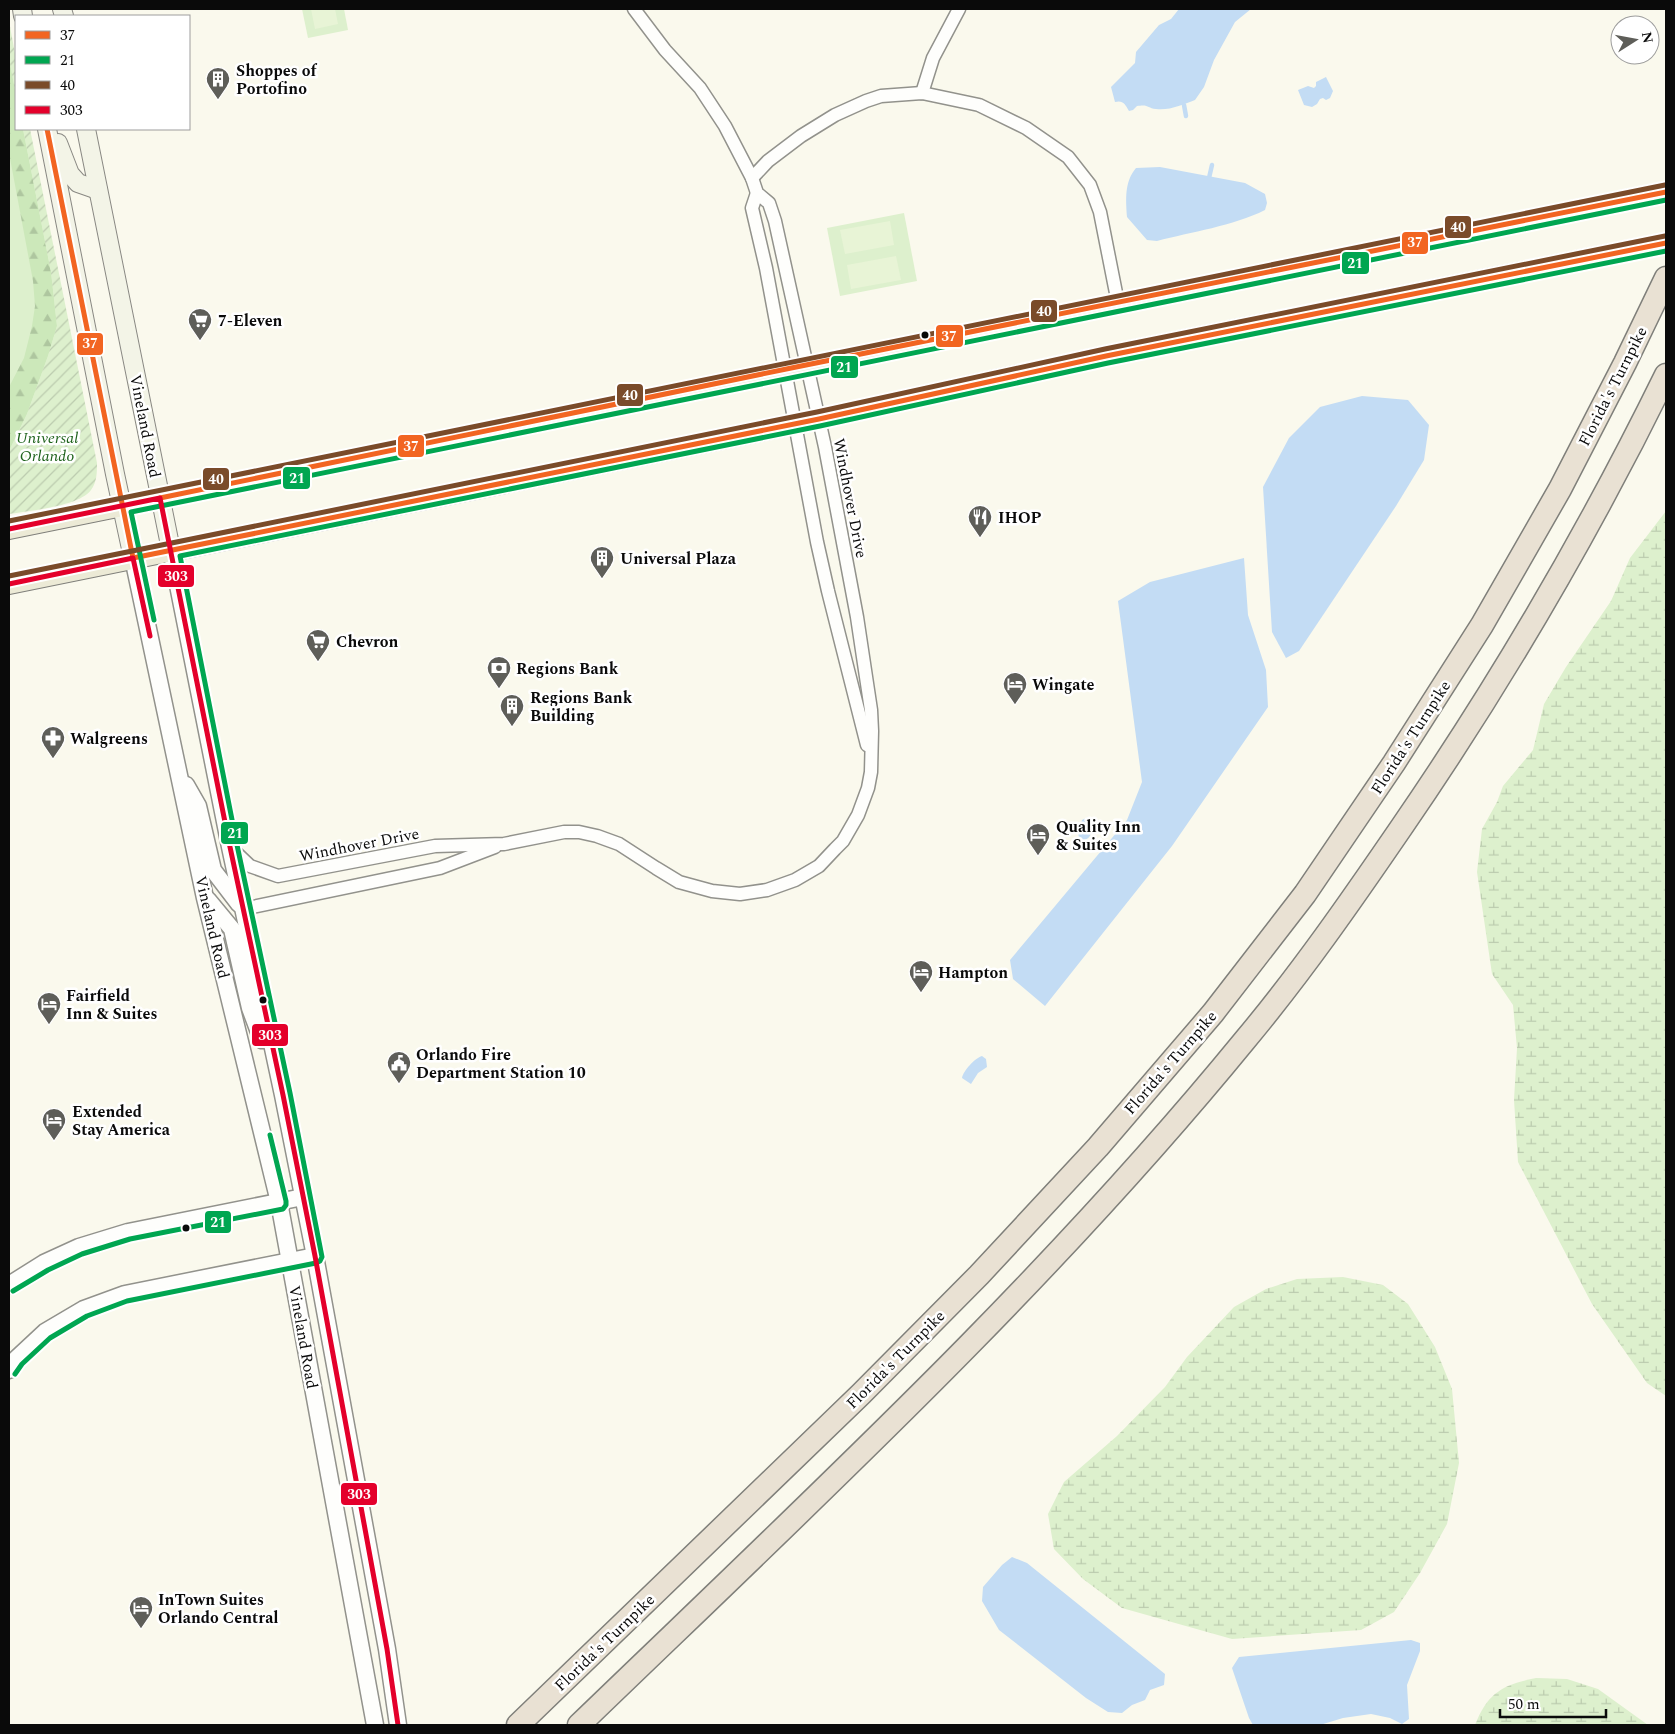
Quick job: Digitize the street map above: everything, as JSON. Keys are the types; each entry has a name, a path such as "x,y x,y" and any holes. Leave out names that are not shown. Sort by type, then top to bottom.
{"highway":[{"name":"Florida's Turnpike","path":"518,1725 861,1394 979,1275 1098,1147 1214,1013 1305,894 1394,763 1482,625 1560,489 1625,363 1666,278"},
{"path":"579,1725 891,1424 1002,1312 1129,1175 1246,1039 1339,919 1429,787 1518,647 1597,510 1666,375"}],"main road":[{"name":"Vineland Road","path":"47,130 133,558"},
{"path":"53,130 70,174 78,183 98,190"},
{"name":"Vineland Road","path":"86,130 171,550"},
{"path":"9,529 806,365 1659,193"},
{"path":"9,584 819,419 1106,356 1666,243"}],"street":[{"name":"Windhover Drive","path":"243,909 440,868 504,844 564,832 585,833 619,844 667,876 694,887 725,893 767,890 788,883 819,866 842,841 864,802 868,788 871,760 871,710 857,617 819,419 775,222 769,203 757,193 752,178 725,126 705,96 665,50 634,9"},
{"path":"922,93 933,58 959,9"},
{"path":"752,178 768,161 801,136 836,115 881,96 922,93 979,105 1026,128 1068,157 1090,185 1096,197 1103,226 1118,303"},
{"name":"Windhover Drive","path":"757,193 752,208 766,268 794,424 828,591 871,760"},
{"name":"Vineland Road","path":"171,550 230,847 315,1256 387,1649 398,1725"},
{"name":"Vineland Road","path":"133,558 206,898 279,1202 375,1725"},
{"path":"835,620 857,617"},
{"path":"179,775 198,806 214,870 243,909"},
{"name":"Windhover Drive","path":"230,847 250,866 278,876 436,846 504,844"},
{"path":"436,846 440,868"},
{"path":"206,898 232,929 250,1008 280,1084"},
{"path":"9,1286 44,1263 79,1247 128,1232 303,1196"},
{"path":"11,1361 45,1332 84,1309 125,1294 315,1256"}],"green space":[{"path":"302,9 344,9 348,30 308,38"},
{"path":"311,9 335,9 338,24 315,29"},
{"path":"9,21 15,54 15,90 9,58"},
{"name":"Universal Orlando","path":"9,50 15,83 15,130 24,130 89,469 9,492"},
{"path":"9,58 15,90 15,130 23,130 51,272 57,326 27,414 9,451 9,387 24,358 35,306 33,281 9,153"},
{"path":"23,130 30,130 97,470 93,487 85,496 53,507 9,514 9,451 27,414 57,326 51,272"},
{"path":"904,213 917,281 840,296 827,228"},
{"path":"890,221 894,245 845,254 840,230"},
{"path":"896,256 901,280 851,289 847,265"},
{"path":"1666,511 1666,1396 1647,1383 1592,1304 1518,1162 1514,1100 1517,1048 1513,1005 1492,974 1477,872 1482,829 1497,802 1503,786 1533,750 1544,704 1566,667 1611,601 1630,558"},
{"path":"1343,1277 1383,1285 1408,1304 1435,1347 1452,1389 1459,1463 1447,1524 1420,1573 1394,1612 1361,1630 1232,1639 1122,1608 1083,1579 1054,1549 1048,1514 1064,1482 1117,1436 1165,1387 1187,1357 1234,1307 1266,1289 1297,1279"},
{"path":"1536,1678 1567,1679 1598,1689 1648,1725 1475,1725 1491,1697 1506,1687"}],"water":[{"path":"1179,9 1251,9 1235,22 1214,60 1204,87 1195,100 1166,109 1137,106 1129,111 1124,103 1115,102 1111,87 1135,63 1136,52 1159,25 1171,19"},
{"path":"1326,77 1333,91 1330,98 1326,100 1320,99 1312,107 1304,105 1298,90 1308,86 1314,88 1316,82"},
{"path":"1160,167 1245,183 1265,194 1267,203 1265,210 1253,216 1212,228 1157,241 1147,240 1127,217 1126,198 1129,179 1136,168"},
{"path":"1362,396 1408,400 1429,425 1424,460 1396,506 1299,651 1286,658 1272,632 1263,487 1289,438 1320,407"},
{"path":"1244,558 1248,615 1266,670 1268,707 1172,846 1045,1006 1013,979 1010,960 1127,820 1142,782 1118,601 1150,582"},
{"path":"1088,817 1092,823 1090,836 1086,839 1079,838 1078,832 1082,820"},
{"path":"982,1056 986,1059 987,1067 978,1073 971,1084 962,1078 963,1075 973,1062"},
{"path":"1012,1557 1027,1563 1165,1674 1164,1685 1150,1690 1145,1700 1132,1705 1122,1713 1108,1712 1086,1698 999,1630 982,1601 983,1587 1002,1565"},
{"path":"1411,1640 1420,1643 1420,1651 1407,1685 1409,1719 1402,1724 1390,1718 1371,1714 1343,1718 1320,1725 1253,1725 1232,1668 1239,1657"}],"waterway":[{"path":"1184,105 1186,116"},
{"path":"1209,178 1212,165"}],"transit line":[{"name":"37","path":"47,130 133,558"},
{"name":"40","path":"9,521 1665,185"},
{"name":"37","path":"160,498 806,365 1666,192"},
{"name":"21","path":"154,620 131,512 1666,200"},
{"name":"40","path":"9,576 817,412 1105,349 1665,236"},
{"name":"37","path":"133,558 819,419 1106,356 1666,243"},
{"name":"21","path":"15,1374 22,1364 50,1338 87,1316 127,1301 316,1263 322,1257 290,1093 237,845 180,556 820,426 1108,363 1666,251"},
{"name":"303","path":"9,529 160,498 315,1256 387,1649 398,1725"},
{"name":"303","path":"9,584 133,558 150,636"},
{"name":"21","path":"13,1291 48,1270 82,1254 130,1239 283,1209 286,1201 270,1135"}],"place":[{"name":"Shoppes of Portofino","path":"218,100"},
{"name":"7-Eleven","path":"200,341"},
{"name":"IHOP","path":"980,538"},
{"name":"Universal Plaza","path":"602,579"},
{"name":"Chevron","path":"318,662"},
{"name":"Regions Bank","path":"499,689"},
{"name":"Wingate","path":"1015,705"},
{"name":"Regions Bank Building","path":"512,727"},
{"name":"Walgreens","path":"53,759"},
{"name":"Quality Inn & Suites","path":"1038,856"},
{"name":"Hampton","path":"921,993"},
{"name":"Fairfield Inn & Suites","path":"49,1025"},
{"name":"Orlando Fire Department Station 10","path":"399,1084"},
{"name":"Extended Stay America","path":"54,1141"},
{"name":"InTown Suites Orlando Central","path":"141,1629"}]}
